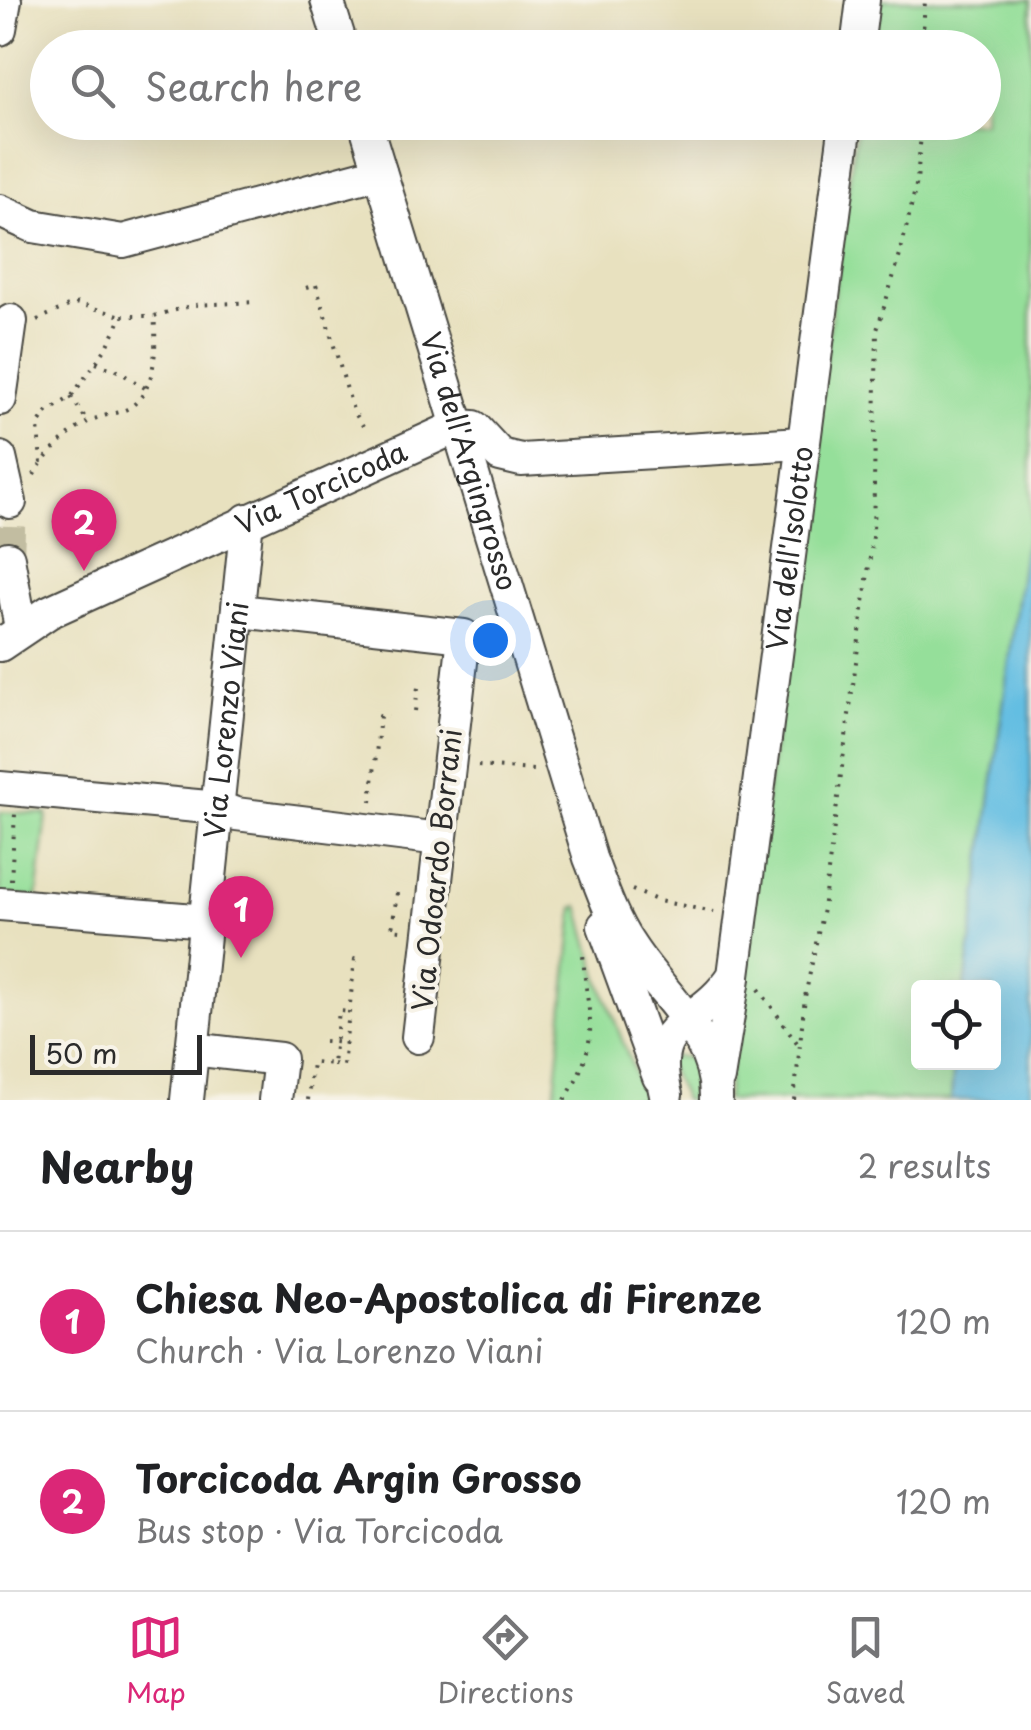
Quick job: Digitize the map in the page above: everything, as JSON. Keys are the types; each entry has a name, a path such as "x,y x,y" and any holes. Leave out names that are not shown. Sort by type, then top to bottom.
{"street":[{"path":"0,29 5,0"},
{"path":"327,0 336,30"},
{"path":"860,30 864,0"},
{"name":"Via dell'Argingrosso","path":"370,140 590,858 612,954 667,1097"},
{"name":"Via dell'Isolotto","path":"717,1094 742,976 738,935 844,140"},
{"path":"0,210 33,226 123,242 380,172"},
{"path":"0,399 11,321"},
{"path":"458,426 474,427 500,455 521,460 802,444"},
{"name":"Via Torcicoda","path":"10,637 49,612 458,426"},
{"path":"0,458 10,498"},
{"name":"Via Lorenzo Viani","path":"187,1100 248,520"},
{"name":"Via Torcicoda","path":"8,558 10,637"},
{"name":"Via Odoardo Borrani","path":"240,611 464,636 418,1037"},
{"path":"7,799 219,808 236,814 440,839"},
{"name":"Via dell'Argingrosso","path":"590,858 628,944 688,1021"},
{"path":"4,904 207,922"},
{"path":"667,1097 660,1069 662,1050 673,1032 742,976"},
{"name":"Via dell'Isolotto","path":"688,1021 714,1064 717,1094"},
{"path":"192,1049 280,1059 275,1100"}],"path":[{"path":"923,30 925,0"},
{"path":"794,1100 805,997 823,909 874,535 876,330 900,255 917,180 920,140"},
{"path":"306,288 316,285 353,410 363,426"},
{"path":"11,321 34,322 76,303 122,316 154,316 194,306 258,302"},
{"path":"41,462 38,425 71,396 96,363 122,316"},
{"path":"10,498 26,488 41,462 88,422 128,408 142,398 156,339 154,316"},
{"path":"96,363 118,370 145,388"},
{"path":"71,396 88,422"},
{"path":"415,711 418,687"},
{"path":"370,808 379,766 380,716 388,717"},
{"path":"448,764 546,770"},
{"path":"4,904 7,799"},
{"path":"630,889 660,901 720,914 738,935"},
{"path":"396,893 392,929 401,930 399,941"},
{"path":"565,1100 587,1058 593,1029 582,944"},
{"path":"308,1100 312,1062 343,1066 355,959 360,960"},
{"path":"742,976 801,1048"},
{"path":"333,1064 339,1011 350,1012"},
{"path":"324,1041 346,1043"}],"green space":[{"path":"876,0 1031,0 1031,523 1024,550 966,980 911,980 911,1070 953,1070 951,1100 726,1100 855,140 1001,140 1001,30 872,30"},
{"path":"0,812 47,814 37,898 0,895"},
{"path":"579,906 599,979 645,1100 554,1100 574,908"},
{"path":"673,1056 692,1058 702,1074 699,1100 684,1100 667,1063"}],"water":[{"path":"1031,523 1031,1100 951,1100 953,1070 1001,1070 1001,980 966,980 1024,550"}],"tunnel":[{"path":"8,558 10,502"}],"place":[{"name":"Torcicoda Argin Grosso","path":"84,571"},
{"name":"Chiesa Neo-Apostolica di Firenze","path":"241,958"}]}
